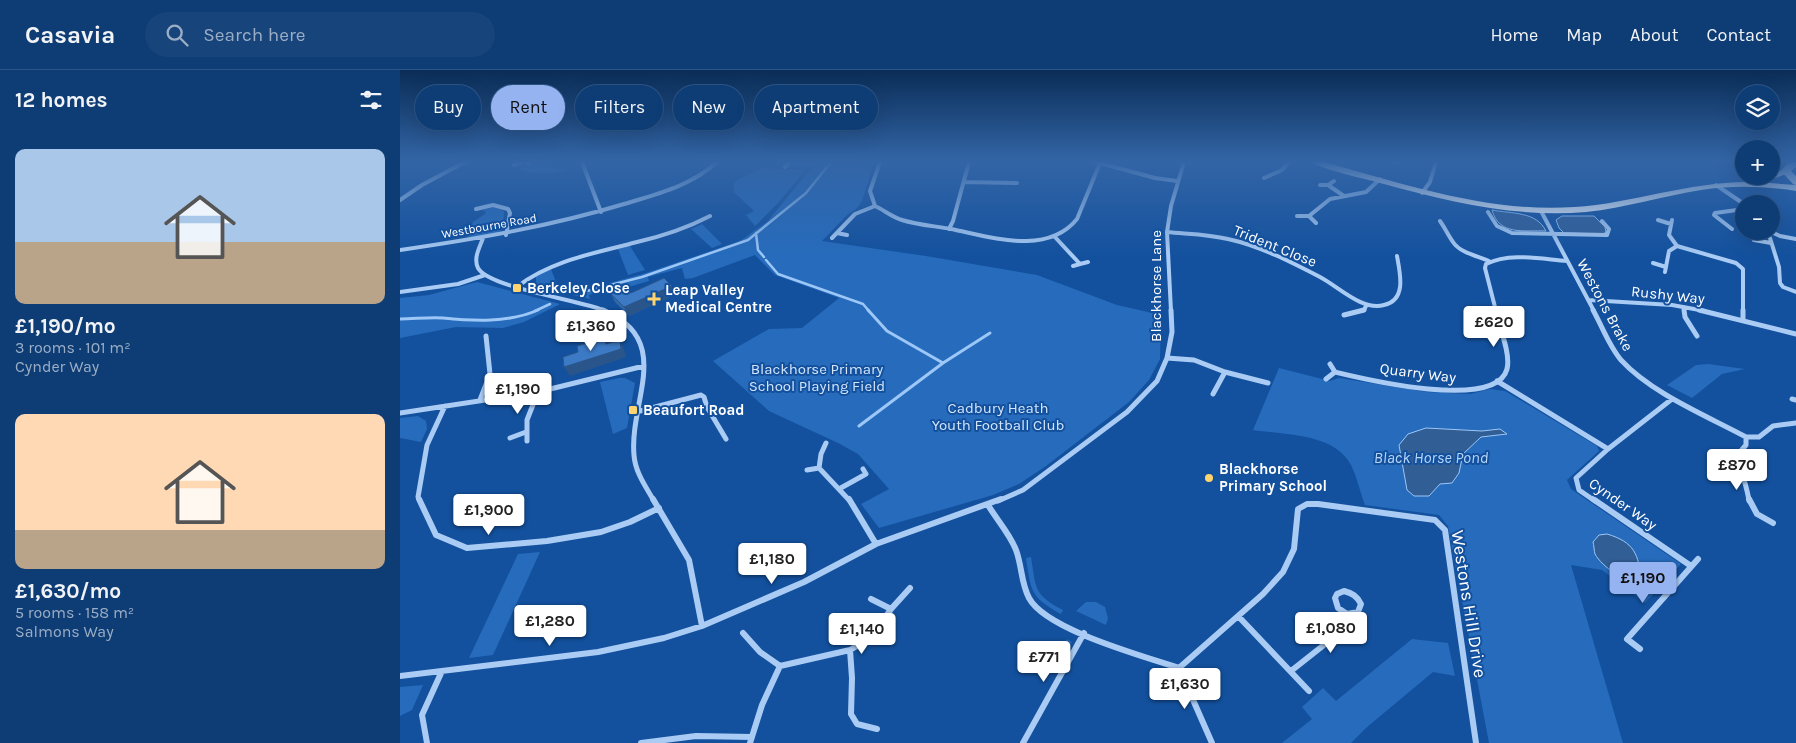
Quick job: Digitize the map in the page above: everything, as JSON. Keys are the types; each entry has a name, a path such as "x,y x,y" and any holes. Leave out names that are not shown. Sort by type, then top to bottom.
{"main road":[{"path":"1424,193 1494,207 1570,211 1599,208 1677,193"}],"street":[{"path":"593,193 601,212"},
{"name":"Westbourne Road","path":"400,250 483,238 573,220 658,193"},
{"path":"871,193 875,206 902,220 1017,240 1054,236 1071,225 1079,217 1087,193"},
{"path":"949,229 961,193"},
{"name":"Blackhorse Lane","path":"400,676 598,652 664,638 702,626 804,582 876,544 988,505 1023,490 1127,412 1158,381 1168,358 1172,332 1167,232 1174,193"},
{"path":"1339,193 1344,197"},
{"path":"1297,216 1309,216 1324,202 1362,193"},
{"path":"476,209 493,205 508,209 510,213 506,234"},
{"path":"832,238 855,214 875,206"},
{"name":"Westons Brake","path":"1541,210 1622,363 1672,399 1746,437"},
{"path":"1732,229 1714,215 1715,213 1735,210"},
{"path":"1488,212 1491,221 1502,230 1512,233 1607,236 1609,229 1602,221"},
{"path":"518,286 528,277 549,267 696,224 710,216"},
{"path":"1309,216 1316,223"},
{"path":"1440,220 1453,242 1460,249 1489,261 1510,258 1567,261"},
{"path":"1658,220 1672,222 1669,235 1677,246 1731,261 1741,266 1743,269 1743,320"},
{"name":"Trident Close","path":"1167,232 1219,237 1246,244 1309,272 1366,306"},
{"path":"837,233 847,235"},
{"path":"1054,236 1080,264"},
{"path":"1780,236 1796,240"},
{"path":"483,238 476,262 479,270 485,275 493,279 600,309 626,323 639,338 644,350 644,366 640,411 634,447 635,462 640,477 689,560 702,626"},
{"path":"1754,240 1770,241 1779,267 1780,283 1783,287 1796,292"},
{"name":"Rushy Way","path":"1664,272 1669,251 1677,246"},
{"path":"1344,315 1364,310 1366,306 1385,305 1398,298 1401,291 1397,256"},
{"path":"1489,261 1485,268 1508,360 1506,372 1497,381 1608,449"},
{"path":"1073,266 1088,262"},
{"name":"Rushy Way","path":"1653,263 1666,267"},
{"path":"400,292 458,284 485,275"},
{"name":"Rushy Way","path":"1589,300 1684,307 1796,334"},
{"path":"1684,307 1685,317 1698,336"},
{"path":"480,400 490,374 486,336"},
{"path":"1168,358 1194,360 1225,372 1268,383"},
{"path":"1326,379 1335,372 1330,364"},
{"path":"400,413 538,392 644,366"},
{"path":"1213,394 1225,372"},
{"name":"Quarry Way","path":"1335,372 1386,384 1460,392 1487,386 1497,381"},
{"path":"527,441 527,420 538,392"},
{"path":"640,411 701,395 704,398 706,408 716,418 719,432 726,439"},
{"name":"Cynder Way","path":"1672,399 1608,449 1576,478 1576,484 1579,490 1691,566"},
{"path":"445,406 427,445 418,497 436,534 467,548 547,540 601,532 630,522 659,508"},
{"path":"1773,523 1757,514 1748,503 1747,486 1739,453 1746,444 1746,437 1759,437 1773,426 1796,422"},
{"path":"510,438 526,432"},
{"path":"819,468 821,454 826,443"},
{"path":"806,470 819,468"},
{"path":"819,468 852,503 876,544"},
{"path":"839,489 866,474 863,469"},
{"name":"Westons Hill Drive","path":"1179,668 1207,648 1272,588 1286,569 1293,552 1296,536 1295,520 1298,509 1307,504 1435,520 1445,530 1476,743"},
{"path":"988,505 1015,549 1027,594 1034,605 1046,616 1084,633 1179,668 1212,743"},
{"path":"1640,649 1627,639 1698,559"},
{"path":"743,634 760,652 780,666 850,650 872,637 891,609 910,588"},
{"path":"871,599 891,609"},
{"path":"1291,671 1334,637 1347,614"},
{"path":"1239,617 1309,691"},
{"path":"1023,743 1084,633"},
{"path":"850,650 852,678 851,714 856,724 877,729"},
{"path":"641,743 666,737 731,735 751,740 762,705 780,666"},
{"path":"427,743 422,715 442,671"}],"green space":[{"path":"735,193 786,193 755,226 746,215 754,211"},
{"path":"790,193 864,193 862,201 856,209 847,215 822,241 1037,275 1117,305 1161,315 1160,359 1149,380 1129,402 1046,466 1019,484 993,495 879,528 861,504 889,489 858,454 769,411 713,361 769,329 802,328 839,298 775,275 755,255 693,278 685,279 682,268 648,277 649,281 625,288 624,285 589,295 590,299 573,295 646,273 740,241 767,222"},
{"path":"494,207 504,211 503,229 497,233 467,238 473,222 485,214 486,212 482,210"},
{"path":"702,224 722,244 712,248 691,229"},
{"path":"630,246 645,270 628,275 618,249"},
{"path":"551,269 560,292 536,286 536,276"},
{"path":"477,282 560,304 524,322 503,328 456,327 400,338 400,298 429,295"},
{"path":"1708,364 1745,369 1722,374 1692,398 1667,385 1696,365"},
{"path":"1279,368 1330,381 1339,378 1427,392 1470,394 1490,389 1505,391 1597,446 1599,451 1567,480 1571,489 1681,564 1645,603 1602,570 1571,565 1623,743 1489,743 1448,526 1439,515 1365,505 1351,465 1333,447 1321,441 1307,437 1253,430"},
{"path":"625,378 635,383 627,428 613,434 600,382"},
{"path":"418,416 426,421 427,429 421,442 400,438 400,418"},
{"path":"540,552 493,655 469,658 518,554"},
{"path":"1031,557 1035,583 1041,595 1053,605 1063,610 1061,614 1043,603 1034,592 1029,578 1026,558"},
{"path":"1086,602 1096,602 1105,607 1108,618 1106,625 1076,611"},
{"path":"1067,639 1072,642 1062,665 1058,672 1050,672"},
{"path":"1412,639 1448,643 1455,676 1433,672 1366,728 1351,743 1282,743 1312,719 1302,707 1323,688 1336,701"},
{"path":"423,685 412,710 400,716 400,687"}],"water":[{"path":"1492,210 1523,214 1536,220 1546,231 1521,231 1506,228 1495,218"},
{"path":"1562,216 1594,216 1605,227 1606,232 1603,234 1564,233 1559,228 1556,220"},
{"name":"Black Horse Pond","path":"1426,428 1482,431 1500,429 1507,434 1481,437 1463,454 1459,473 1452,483 1440,484 1429,496 1414,496 1407,490 1399,445 1408,434"},
{"path":"1607,534 1623,541 1633,550 1639,563 1641,581 1622,577 1598,559 1593,542 1599,535"}],"building":[{"path":"664,278 672,286 624,307 611,294 625,288 631,293"},
{"path":"597,340 597,342 605,340 606,344 620,340 621,349 564,367 563,357 578,352 577,346"}],"waterway":[{"path":"756,233 805,193"},
{"path":"583,292 642,277 748,240 756,233"},
{"path":"756,233 758,250 764,257"},
{"path":"766,260 778,274 863,304 869,311"},
{"path":"535,311 550,304"},
{"path":"400,319 491,320 515,317 538,310"},
{"path":"868,310 887,331 943,363"},
{"path":"943,363 990,333"},
{"path":"859,426 943,363"}],"place":[{"name":"Berkeley Close","path":"517,288"},
{"name":"Leap Valley Medical Centre","path":"654,299"},
{"name":"Beaufort Road","path":"633,410"},
{"name":"Blackhorse Primary School","path":"1209,478"}],"park label":[{"name":"Blackhorse Primary School Playing Field","path":"817,378"},
{"name":"Cadbury Heath Youth Football Club","path":"998,416"}]}
